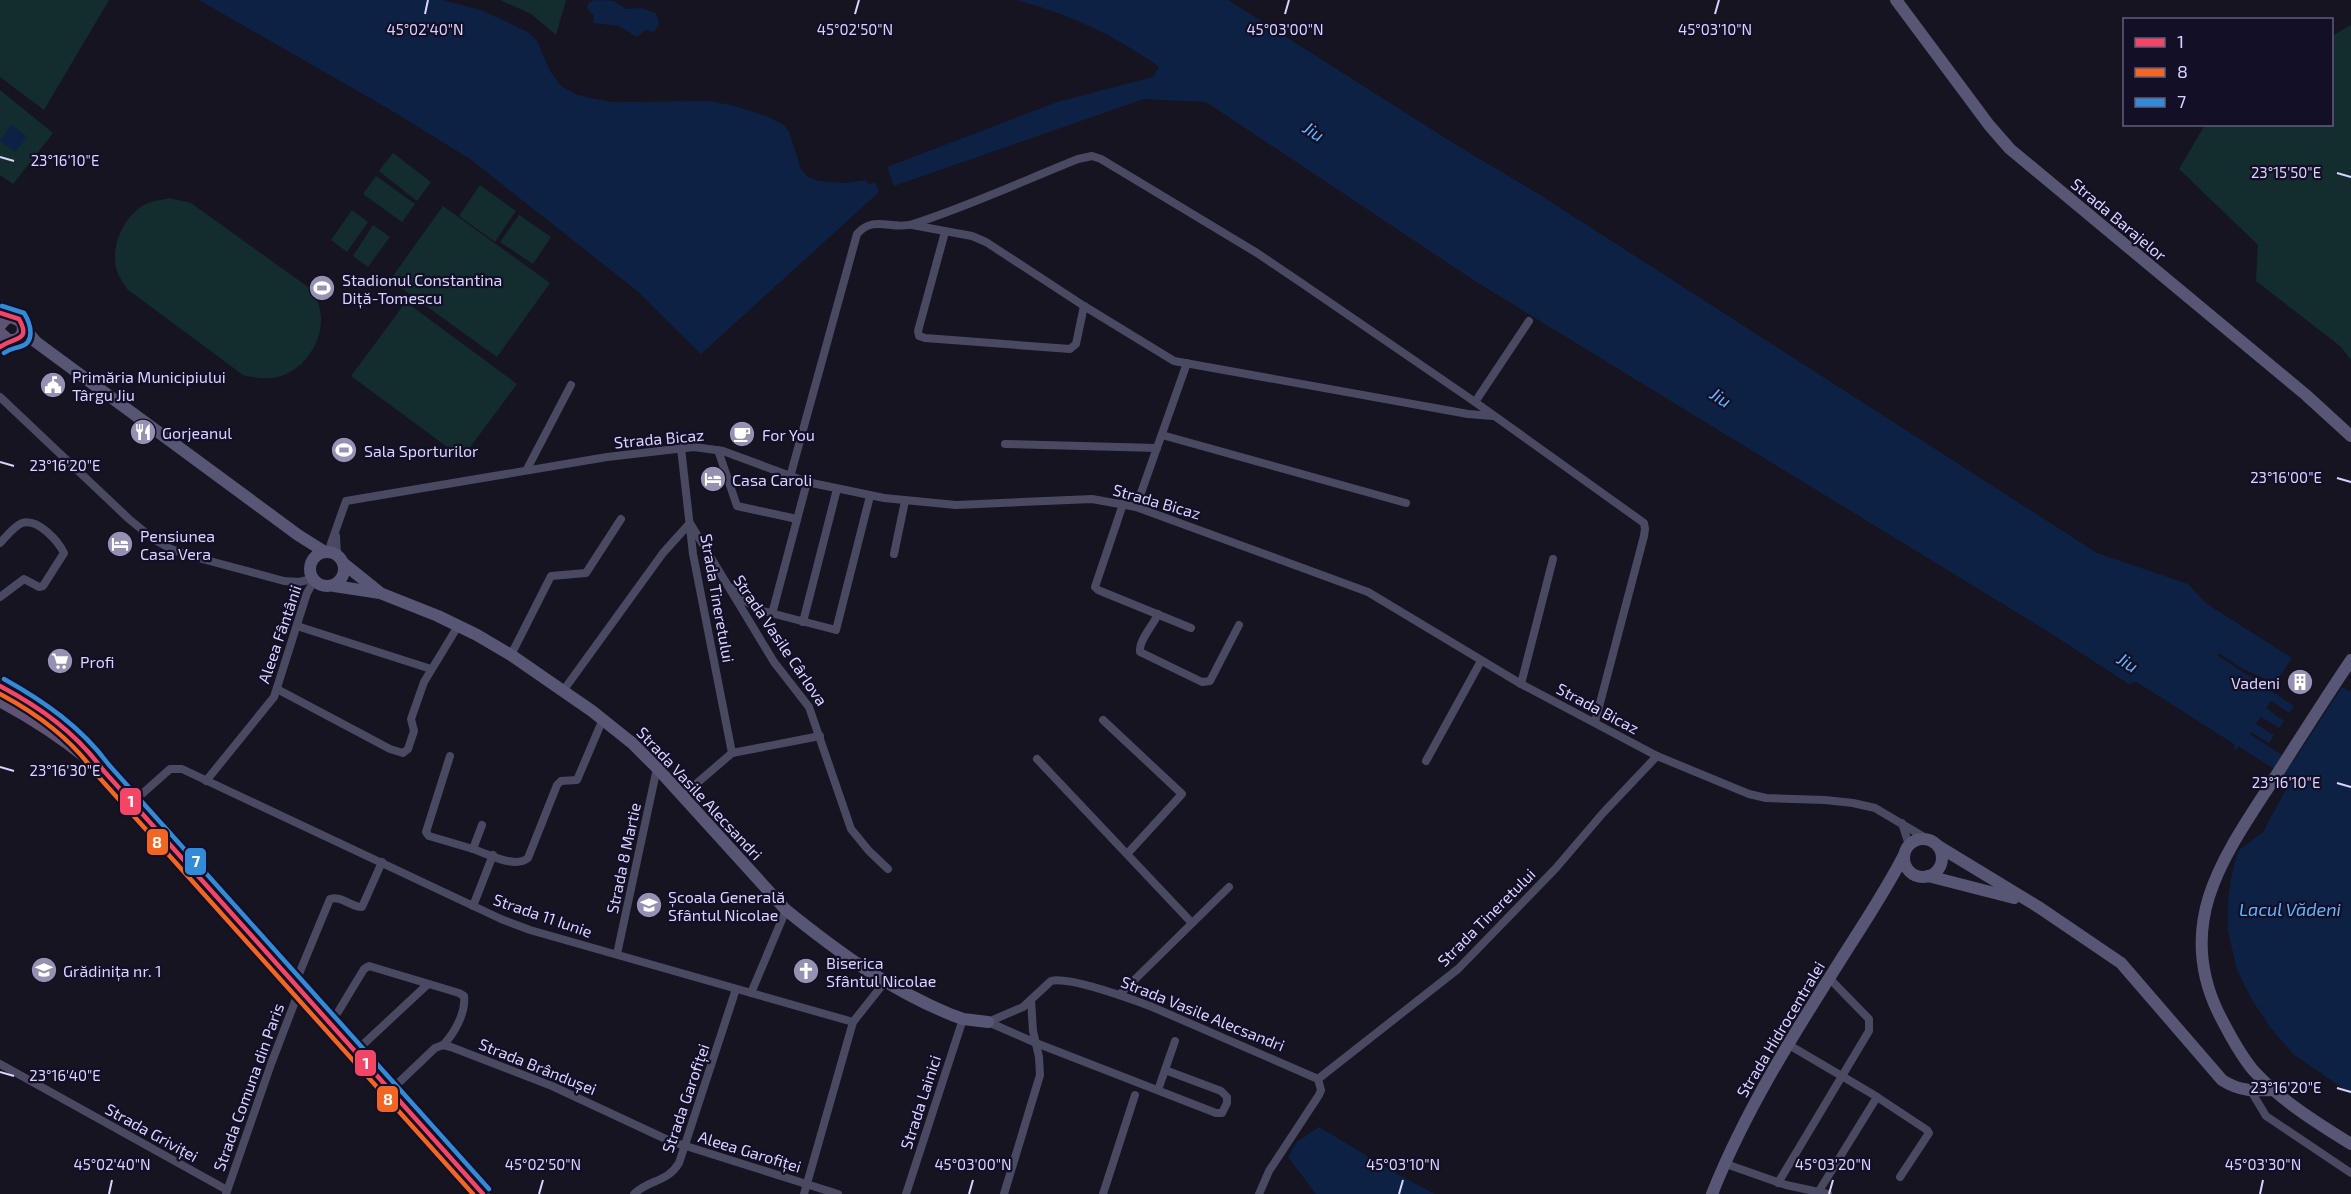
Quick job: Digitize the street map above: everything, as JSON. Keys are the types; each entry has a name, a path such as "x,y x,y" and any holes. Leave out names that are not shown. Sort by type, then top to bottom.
{"main road":[{"path":"3,318 19,319 14,338"},
{"path":"0,686 29,701 84,744 103,770 297,989 483,1194"},
{"path":"0,700 36,721 103,770"}],"street":[{"name":"Strada Barajelor","path":"1896,0 1982,116 2010,149 2320,406 2351,436"},
{"path":"910,225 1078,159 1092,156 1101,159 1257,253 1475,402 1638,519 1646,529 1595,722"},
{"path":"790,477 857,234 870,223 910,225 972,236 986,242 1168,358 1468,414 1494,416"},
{"path":"945,232 918,332 919,336 1070,349 1076,344 1084,306"},
{"path":"1475,402 1529,321"},
{"name":"Strada Vasile Alecsandri","path":"14,338 298,535 333,556 380,592 458,626 511,655 603,719 657,768 786,910 850,960 884,982 963,1019 988,1022 1035,1043 1216,1113 1222,1113 1226,1108 1227,1096 1221,1091 1165,1070"},
{"path":"1136,507 1187,363"},
{"path":"527,469 571,385"},
{"path":"0,397 152,538 191,556 284,581 313,580"},
{"path":"1162,435 1406,503"},
{"path":"1005,444 1157,448"},
{"name":"Strada Bicaz","path":"333,556 336,532 346,501 527,469 681,448 708,447 807,482 905,501 956,505 1092,499 1123,504 1353,584 1521,684 1657,756 1766,798 1853,803 1875,808 1933,843"},
{"name":"Strada Tineretului","path":"681,448 693,554 732,753"},
{"path":"718,450 737,506 797,519"},
{"path":"772,614 807,482"},
{"path":"803,622 837,489"},
{"path":"724,582 747,602 772,614 836,630 870,496"},
{"path":"894,554 905,501"},
{"path":"1123,504 1095,587 1191,628"},
{"path":"511,655 551,576 586,573 621,519"},
{"path":"0,543 19,525 31,523 41,528 64,553 43,586 39,587 24,579 0,597"},
{"path":"564,691 663,553 690,523"},
{"name":"Strada Vasile Cârlova","path":"690,523 774,662 810,707 851,829 888,869"},
{"path":"298,535 313,559"},
{"path":"333,556 343,576 334,586 323,587 313,580 309,569 313,559 333,556"},
{"path":"1521,684 1553,559"},
{"name":"Aleea Fântânii","path":"206,780 270,705 313,580"},
{"name":"Strada Vasile Alecsandri","path":"334,586 380,592"},
{"path":"1158,615 1141,642 1140,652 1202,682 1210,681 1239,625"},
{"path":"297,626 431,669"},
{"path":"276,689 390,749 403,753 408,749 414,731 411,718 431,669 458,626"},
{"path":"1426,761 1481,661"},
{"path":"2349,662 2232,843 2215,877 2205,911 2200,941 2202,960 2212,1000 2224,1025 2250,1065 2274,1090 2351,1144"},
{"path":"450,756 426,832 429,836 521,863 528,858 557,785 561,781 578,780 603,719"},
{"path":"1103,720 1182,794 1128,853"},
{"path":"682,796 732,753 820,736"},
{"name":"Strada Tineretului","path":"1318,1079 1458,969 1556,868 1603,813 1657,756"},
{"path":"1037,759 1192,923"},
{"name":"Strada 8 Martie","path":"617,954 657,768"},
{"name":"Strada 11 Iunie","path":"133,802 170,769 182,769 473,906 530,930 853,1022"},
{"path":"1902,823 1907,850 1905,866 1922,876 2027,902"},
{"path":"473,849 482,825"},
{"path":"1907,850 1918,840 1933,843 1949,851 2121,963 2222,1080 2236,1089 2274,1090"},
{"path":"1887,888 1922,876 1940,866 1942,856 1933,843"},
{"name":"Strada Hidrocentralei","path":"1713,1194 1756,1101 1829,978 1887,888 1907,850"},
{"path":"473,906 493,855"},
{"name":"Strada Comuna din Paris","path":"227,1192 330,899 338,898 362,907 382,862"},
{"path":"1119,995 1229,887"},
{"path":"752,993 786,910"},
{"path":"338,1012 364,969 369,966 464,996 465,1002 456,1029 442,1045 435,1048 390,1091"},
{"path":"1778,1183 1869,1031 1869,1019 1829,978"},
{"name":"Strada Vasile Alecsandri","path":"988,1022 1017,1011 1046,984 1055,980 1119,995 1159,1010 1318,1079"},
{"path":"804,1194 853,1022 884,982"},
{"path":"355,1052 428,984"},
{"name":"Strada Garofiței","path":"634,1194 645,1185 662,1180 673,1173 685,1146 736,989"},
{"path":"1004,1194 1040,1079 1040,1063 1035,1043 1031,1000"},
{"name":"Strada Lainici","path":"906,1194 963,1019"},
{"path":"1158,1089 1175,1041"},
{"name":"Strada Brândușei","path":"442,1045 552,1086 685,1146"},
{"path":"1789,1045 1877,1097 1929,1133 1900,1177"},
{"name":"Strada Griviței","path":"0,1064 227,1192"},
{"path":"1259,1194 1275,1162 1319,1095 1321,1090 1318,1079"},
{"path":"2251,1091 2266,1116 2351,1173"},
{"path":"1103,1194 1135,1095"},
{"path":"1819,1191 1877,1097"},
{"name":"Aleea Garofiței","path":"685,1146 838,1194"},
{"path":"1726,1164 1778,1183 1828,1194"}],"green space":[{"path":"0,0 109,0 44,110 0,77"},
{"path":"500,0 566,0 556,35 531,14"},
{"path":"2351,25 2351,360 2340,346 2256,281 2258,245 2179,169 2204,126 2333,126 2333,35"},
{"path":"0,90 53,133 13,184 0,175"},
{"path":"393,153 431,182 417,201 379,171"},
{"path":"376,176 415,204 402,222 363,194"},
{"path":"480,185 516,211 495,242 459,216"},
{"path":"169,198 191,203 308,287 318,303 321,325 314,347 300,365 276,377 262,378 243,375 127,289 115,263 115,251 120,233 130,217 143,206 153,201"},
{"path":"443,206 550,283 497,357 390,280"},
{"path":"352,210 368,222 347,252 331,240"},
{"path":"519,215 551,237 533,264 500,242"},
{"path":"373,225 390,237 368,267 353,256"},
{"path":"406,302 517,384 462,458 351,376"}],"water":[{"path":"199,0 442,0 481,10 528,32 537,41 550,71 561,86 577,95 611,102 708,101 731,105 766,116 784,125 789,132 801,169 808,177 819,181 846,183 866,180 869,185 875,182 879,192 701,354 636,290 470,159 394,112"},
{"path":"1016,0 1228,0 1453,143 1537,193 2097,553 2188,584 2207,604 2292,658 2275,683 2243,669 2219,653 2217,655 2294,706 2289,713 2271,701 2266,708 2284,721 2279,728 2261,717 2256,724 2274,735 2269,743 2251,732 2247,738 2265,749 2260,758 2240,745 2235,751 2234,744 2146,688 2136,682 2129,684 2047,631 1478,283 1206,102 1144,99 894,186 887,167 1057,102 1153,77 1159,67 1126,45 1090,27"},
{"path":"614,1 626,9 641,8 656,13 659,24 654,32 645,30 637,37 619,26 593,23 594,16 587,8 589,2"},
{"path":"11,124 27,137 15,152 0,141"},
{"name":"Lacul Vădeni","path":"2342,687 2351,690 2351,1094 2293,1054 2270,1027 2252,1000 2237,970 2228,931 2228,899 2238,851 2263,832 2289,784 2284,776"},
{"path":"1319,1127 1435,1194 1316,1194 1288,1157 1297,1142"}],"waterway":[{"name":"Jiu","path":"2245,741 2297,774"}],"transit line":[{"name":"7","path":"2,306 24,313 29,322 30,333 28,342 4,353"},
{"name":"1","path":"0,313 19,319 23,332 19,338 0,347"},
{"name":"7","path":"4,679 48,706 87,739 489,1189"},
{"name":"1","path":"0,686 43,712 81,744 483,1194"},
{"name":"8","path":"0,694 41,719 76,750 473,1194"}],"place":[{"name":"Stadionul Constantina Diță-Tomescu","path":"322,288"},
{"name":"Primăria Municipiului Târgu Jiu","path":"53,385"},
{"name":"Gorjeanul","path":"143,432"},
{"name":"For You","path":"742,434"},
{"name":"Sala Sporturilor","path":"344,450"},
{"name":"Casa Caroli","path":"713,479"},
{"name":"Pensiunea Casa Vera","path":"120,544"},
{"name":"Profi","path":"60,661"},
{"name":"Vadeni","path":"2300,682"},
{"name":"Școala Generală Sfântul Nicolae","path":"649,905"},
{"name":"Grădinița nr. 1","path":"44,970"},
{"name":"Biserica Sfântul Nicolae","path":"806,971"}]}
